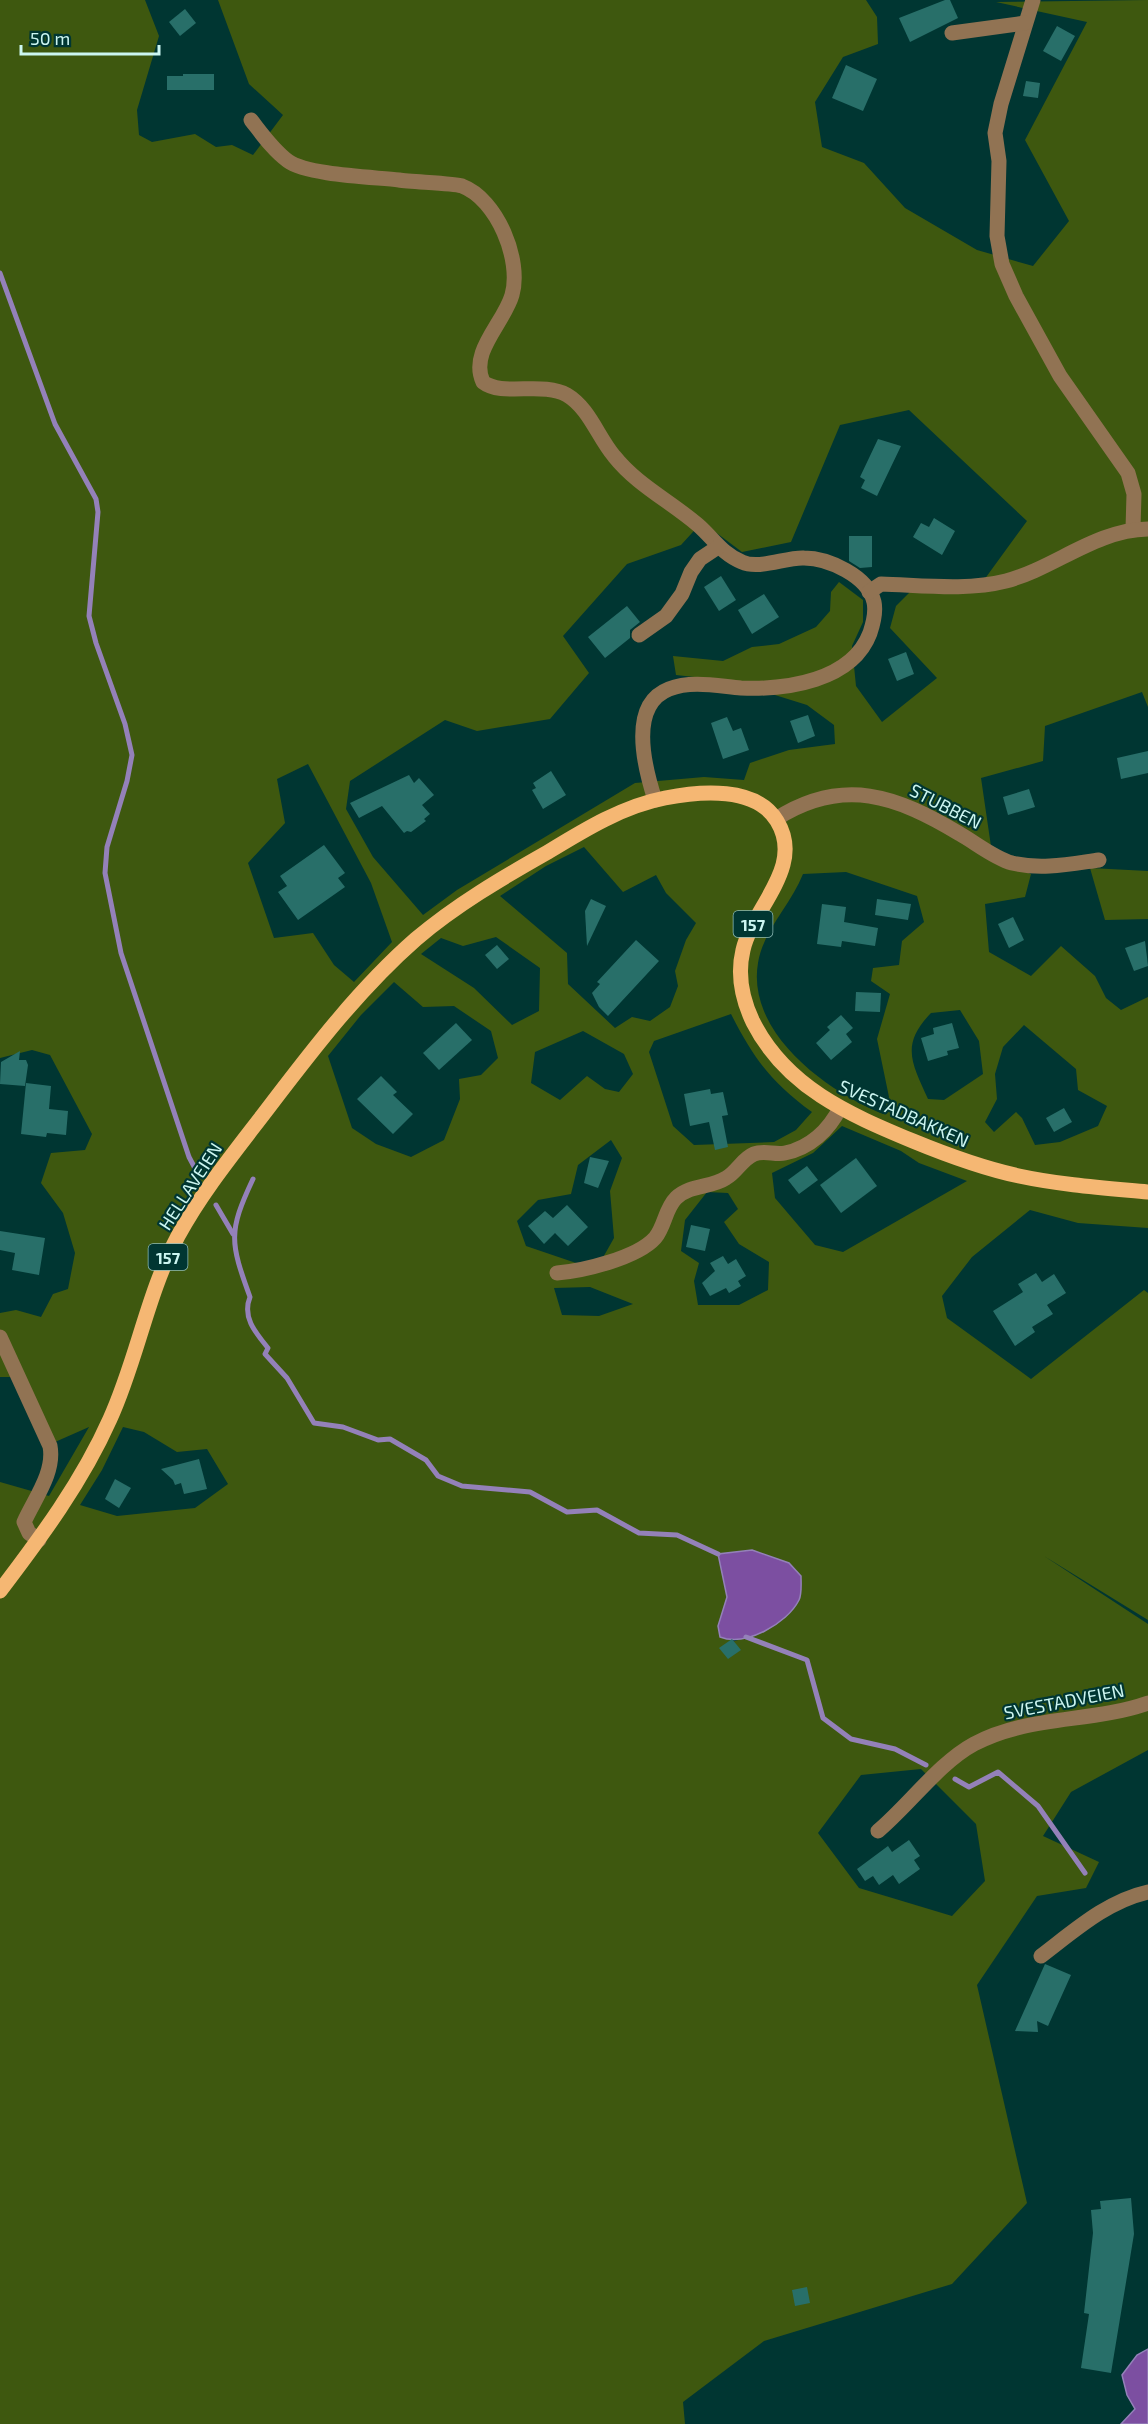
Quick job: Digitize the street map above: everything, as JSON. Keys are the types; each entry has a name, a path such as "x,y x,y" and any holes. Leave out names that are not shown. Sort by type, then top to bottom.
{"main road":[{"name":"157","path":"655,800 696,793 741,797 766,808 776,819"},
{"name":"HELLAVEIEN","path":"0,1592 65,1501 111,1418 164,1265 194,1210 305,1060 342,1015 396,958 435,923 500,880 598,824 655,800"},
{"name":"SVESTADBAKKEN","path":"776,819 782,833 785,858 780,875 742,951 742,989 751,1017 772,1054 811,1090 840,1108 978,1166 1047,1182 1148,1192"}],"street":[{"path":"870,592 881,584 971,585 1005,581 1041,568 1108,536 1140,529 1128,473 1060,376 1016,296 1002,264 997,236 999,161 995,133 1001,104 1033,0"},
{"path":"952,33 1026,23"},
{"path":"251,120 270,144 298,167 438,185 462,185 480,198 501,224 508,241 514,277 511,298 481,357 480,375 483,382 495,387 543,388 569,396 581,407 612,454 628,472 687,516 727,555 753,565 785,558 823,560 857,578 870,592 875,610 870,633 852,661 836,672 788,685 744,688 680,686 667,690 652,701 647,710 643,736 648,778 655,800"},
{"path":"639,635 666,616 682,594 699,560 718,547"},
{"name":"STUBBEN","path":"776,819 798,805 862,794 900,804 1011,862 1053,867 1099,860"},
{"path":"557,1273 595,1267 648,1244 659,1232 670,1205 683,1192 728,1178 743,1161 757,1152 786,1153 813,1140 829,1128 840,1108"},
{"path":"0,1337 50,1446 52,1457 47,1475 24,1522 29,1533 39,1540"},
{"name":"SVESTADVEIEN","path":"878,1831 951,1762 974,1744 1009,1730 1033,1724 1106,1716 1148,1704"},
{"path":"1041,1956 1104,1910 1130,1896 1148,1892"}],"green space":[{"path":"0,0 145,0 159,36 137,110 139,135 152,142 195,134 216,147 232,145 253,155 283,115 249,84 218,0 866,0 877,17 878,44 843,57 815,102 822,147 864,163 905,208 977,250 1033,266 1069,221 1025,140 1087,22 996,2 1148,0 1148,707 1142,692 1045,726 1043,761 981,778 993,860 1031,874 1025,897 985,904 989,952 1031,976 1061,946 1095,976 1106,998 1121,1010 1148,997 1148,1228 1078,1223 1030,1210 972,1257 942,1296 947,1318 1031,1379 1144,1290 1148,1293 1148,1620 1044,1556 1148,1624 1148,1750 1071,1792 1043,1836 1099,1862 1086,1888 1037,1896 977,1985 1027,2203 952,2284 764,2341 683,2402 685,2424 0,2424 0,1482 49,1496 89,1427 55,1442 11,1377 0,1377 0,1313 16,1310 41,1317 53,1294 68,1289 75,1253 63,1213 41,1183 51,1153 85,1150 92,1134 50,1055 32,1050 0,1058","holes":["909,410 1027,521 976,591 919,583 896,606 890,628 937,678 882,722 856,686 852,646 863,622 863,600 839,582 831,592 830,611 816,627 779,644 752,647 723,661 673,656 676,675 730,681 807,705 834,725 835,744 789,750 750,763 744,780 704,777 635,783 457,890 423,915 373,857 346,809 350,781 445,720 477,731 550,719 589,673 563,636 627,564 681,545 702,522 742,552 791,542 840,425","308,764 371,883 392,942 354,982 334,965 313,933 274,938 248,863 285,823 277,779","584,847 623,892 656,875 666,893 696,923 686,940 675,971 678,986 670,1007 650,1021 632,1017 615,1028 568,984 567,953 500,896 546,866","846,872 917,896 924,922 902,941 899,965 873,968 871,981 890,994 877,1039 889,1097 883,1114 861,1104 816,1075 778,1036 765,1013 758,989 758,963 765,940 803,874","496,937 540,968 539,1011 512,1025 474,988 421,954 441,938 463,946","394,982 423,1007 454,1006 491,1031 498,1058 481,1075 459,1079 460,1099 444,1140 411,1157 376,1144 352,1128 328,1056 361,1015","960,1010 979,1041 983,1074 944,1100 928,1099 914,1064 912,1045 915,1035 931,1013","731,1014 756,1057 774,1080 812,1112 796,1130 774,1142 694,1145 673,1126 649,1052 654,1041","1024,1025 1076,1069 1078,1090 1107,1106 1098,1126 1060,1142 1035,1145 1022,1118 1016,1112 994,1132 985,1122 997,1099 995,1074 1003,1047","583,1031 624,1054 633,1074 619,1092 605,1089 587,1076 560,1100 531,1083 535,1052","842,1126 901,1151 919,1163 967,1181 843,1252 815,1245 775,1198 772,1173 813,1153","611,1140 622,1158 610,1191 614,1238 601,1261 579,1264 526,1246 517,1221 538,1200 571,1194 578,1165","707,1192 728,1193 738,1209 724,1222 739,1244 769,1262 768,1290 739,1305 698,1305 694,1281 699,1263 681,1251 685,1220","590,1287 633,1304 599,1316 562,1315 554,1288","123,1427 144,1432 177,1452 207,1449 228,1484 195,1508 117,1516 80,1505 102,1470","718,1554 765,1631 732,1642 718,1626 727,1597","921,1769 976,1824 985,1881 952,1916 859,1888 818,1833 861,1775"]},
{"path":"1090,868 1148,871 1148,919 1105,920"}],"shaded area":[{"path":"752,1550 789,1563 801,1576 800,1598 785,1617 764,1631 741,1639 720,1637 718,1626 727,1597 718,1554"},
{"path":"1148,2349 1148,2424 1121,2424 1135,2409 1127,2395 1122,2375 1137,2355"}],"building":[{"path":"950,0 958,18 910,42 899,18"},
{"path":"185,9 196,23 180,36 169,22"},
{"path":"1057,26 1075,36 1061,61 1043,51"},
{"path":"846,65 877,79 863,111 832,98"},
{"path":"183,74 214,74 214,90 167,90 167,76 183,76"},
{"path":"1026,81 1040,83 1038,98 1023,96"},
{"path":"878,439 901,446 877,496 861,488 865,480 860,477"},
{"path":"934,518 955,531 942,555 913,537 921,523 929,527"},
{"path":"849,536 872,536 872,567 860,568 849,561"},
{"path":"721,576 736,600 719,611 704,587"},
{"path":"764,594 779,617 752,634 738,610"},
{"path":"627,606 640,622 630,630 630,638 605,658 588,637"},
{"path":"906,652 914,674 897,681 888,659"},
{"path":"808,715 815,736 798,743 790,721"},
{"path":"727,717 733,731 741,728 749,750 723,759 711,723"},
{"path":"1148,751 1148,773 1121,779 1117,758"},
{"path":"551,771 566,795 543,809 532,790 536,788 533,783"},
{"path":"409,775 414,783 419,778 434,795 422,805 430,814 424,819 426,821 411,832 404,833 382,806 359,818 350,803"},
{"path":"1029,789 1035,807 1008,815 1003,797"},
{"path":"324,845 345,873 338,878 345,887 298,920 278,892 287,886 280,876"},
{"path":"591,899 606,906 587,946 585,911"},
{"path":"877,899 911,904 908,920 875,915"},
{"path":"822,904 846,907 844,922 878,928 875,946 842,941 841,947 817,944"},
{"path":"1013,917 1024,940 1009,948 998,924"},
{"path":"636,940 659,961 608,1016 599,1007 592,993 600,984 597,982"},
{"path":"1145,941 1148,966 1134,971 1125,948"},
{"path":"497,945 509,959 497,969 485,955"},
{"path":"856,992 881,993 880,1012 855,1011"},
{"path":"841,1015 853,1028 846,1034 852,1042 831,1060 816,1043 830,1030 827,1027"},
{"path":"456,1023 472,1040 439,1070 423,1053"},
{"path":"952,1023 959,1048 947,1051 948,1055 928,1061 921,1038 934,1034 933,1028"},
{"path":"20,1051 19,1060 26,1060 28,1065 25,1086 0,1084 1,1062"},
{"path":"381,1076 397,1092 393,1095 413,1114 393,1134 357,1099"},
{"path":"26,1083 51,1086 49,1109 68,1111 66,1135 47,1133 46,1137 21,1134"},
{"path":"710,1089 711,1094 723,1092 728,1115 722,1116 728,1147 715,1150 709,1122 690,1126 684,1094"},
{"path":"1064,1108 1072,1122 1054,1132 1046,1118"},
{"path":"590,1157 609,1161 598,1188 584,1183"},
{"path":"856,1158 877,1186 841,1213 820,1185"},
{"path":"807,1166 818,1180 799,1194 788,1180"},
{"path":"567,1205 588,1227 568,1246 555,1233 544,1244 528,1226 545,1211 553,1218"},
{"path":"691,1225 710,1229 705,1251 686,1247"},
{"path":"0,1231 45,1238 39,1275 12,1270 15,1253 0,1250"},
{"path":"723,1256 728,1264 736,1259 746,1276 738,1281 741,1286 729,1293 726,1288 710,1296 702,1283 715,1271 710,1263"},
{"path":"1036,1273 1042,1282 1054,1274 1066,1293 1047,1305 1053,1314 1032,1327 1035,1332 1015,1346 993,1311 1023,1292 1018,1284"},
{"path":"199,1459 207,1489 184,1494 181,1483 175,1485 161,1469"},
{"path":"115,1479 131,1488 119,1508 105,1499"},
{"path":"732,1639 741,1650 728,1659 719,1648"},
{"path":"909,1840 920,1856 914,1860 920,1869 899,1884 893,1875 879,1885 873,1876 865,1881 857,1869 888,1846 892,1852"},
{"path":"1045,1964 1071,1975 1048,2026 1037,2021 1038,2032 1015,2031"},
{"path":"1131,2198 1134,2234 1111,2373 1081,2368 1089,2314 1084,2313 1093,2233 1091,2210 1101,2209 1100,2201"},
{"path":"807,2287 810,2303 795,2306 792,2290"}],"waterway":[{"path":"0,273 55,424 96,499 98,512 89,616 96,643 125,724 132,755 127,781 107,847 105,873 121,953 189,1157 198,1174"},
{"path":"253,1179 239,1212 235,1237 239,1263 250,1297 249,1318 254,1330 268,1348 265,1354 287,1378 314,1423 343,1427 378,1440 390,1439 426,1460 438,1476 462,1486 530,1492 567,1512 597,1510 639,1533 677,1535 718,1554"},
{"path":"216,1205 233,1234"},
{"path":"746,1637 807,1660 823,1718 851,1739 895,1749 926,1765"},
{"path":"955,1779 969,1787 998,1772 1038,1806 1085,1873"}]}
